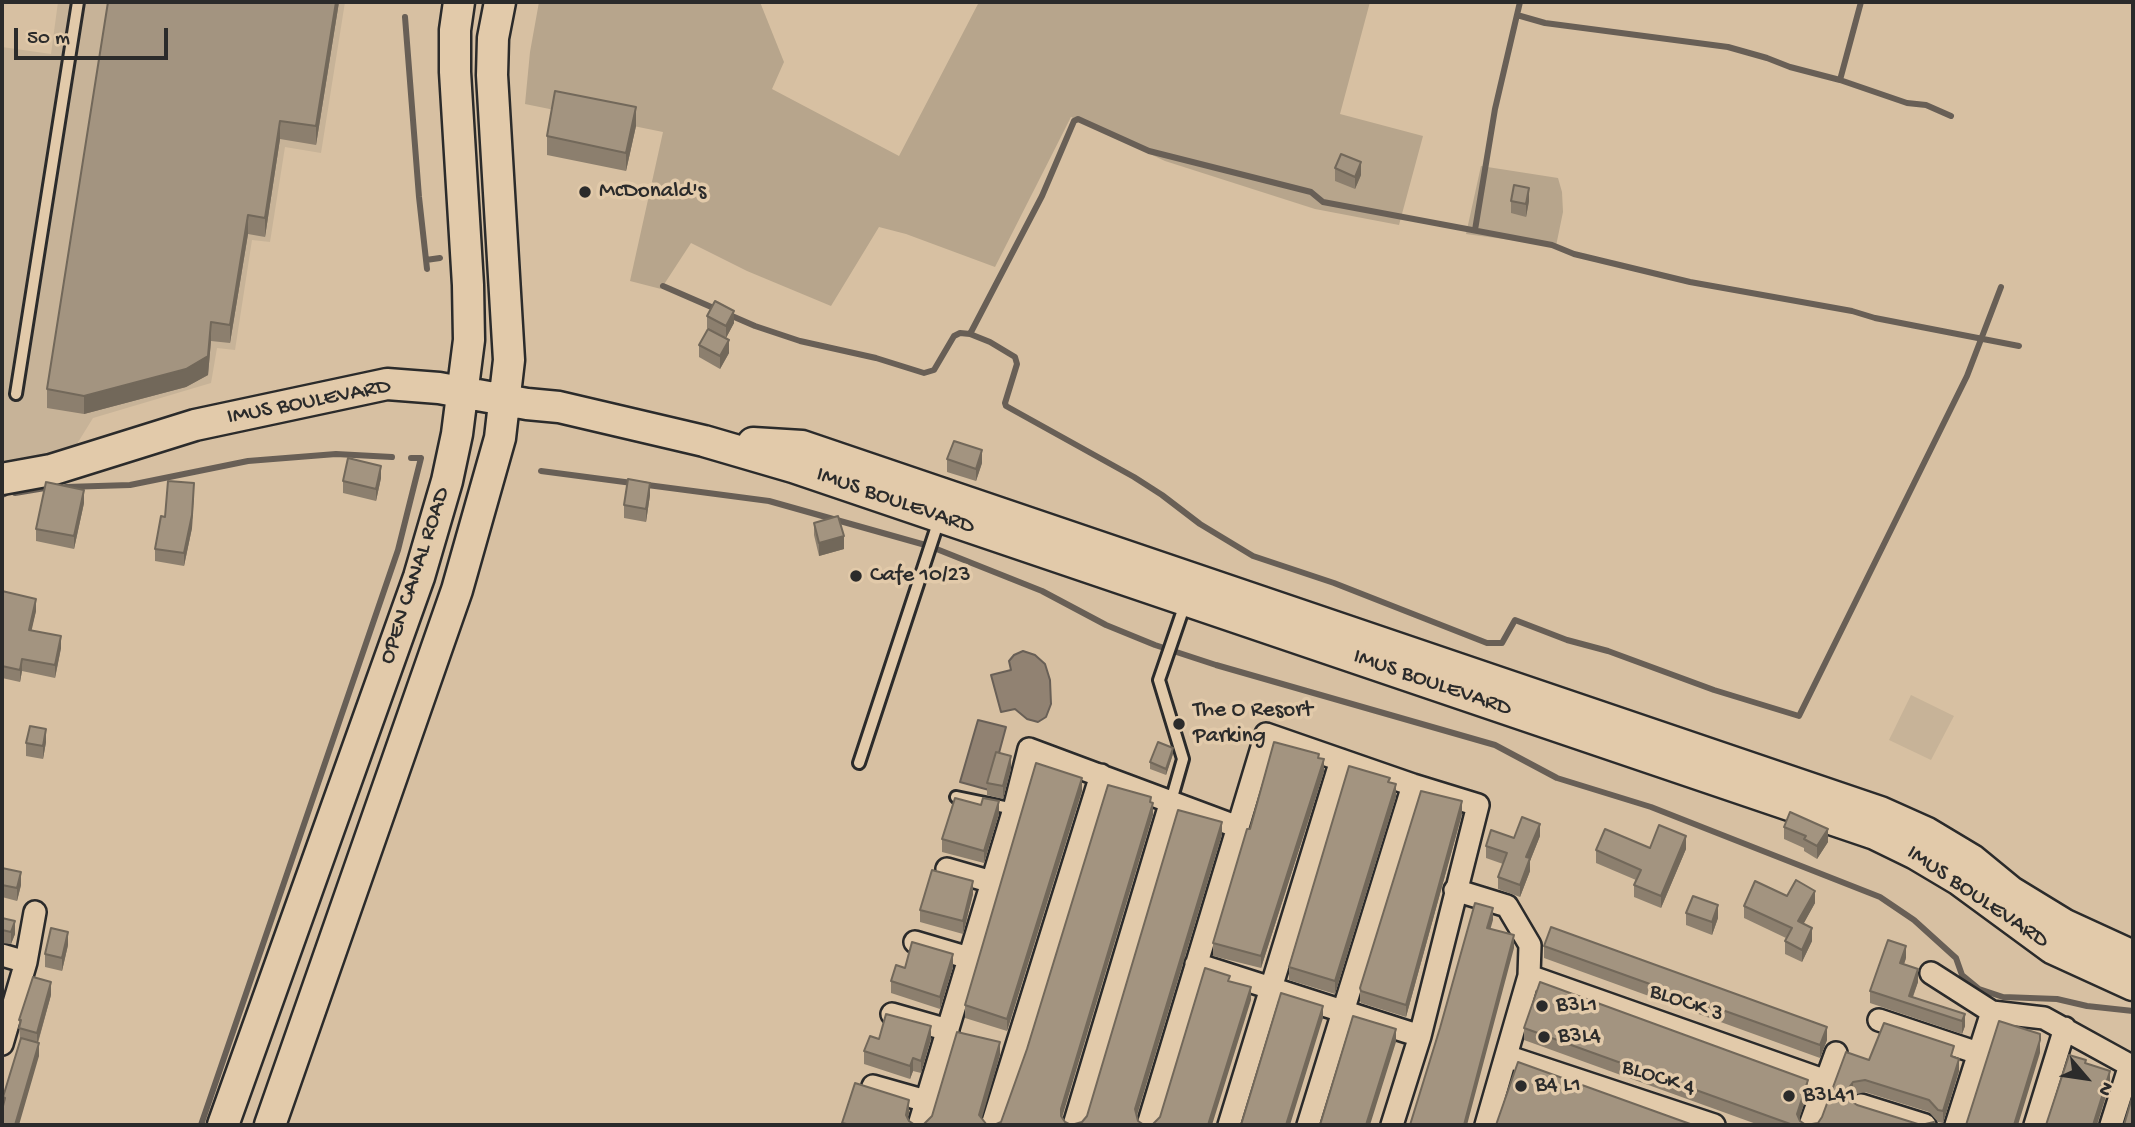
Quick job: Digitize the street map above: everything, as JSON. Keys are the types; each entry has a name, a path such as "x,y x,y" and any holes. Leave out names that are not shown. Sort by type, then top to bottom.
{"main road":[{"name":"OPEN CANAL ROAD","path":"223,1125 419,577 447,481 464,393 469,340 455,72 455,30 459,2"},
{"name":"OPEN CANAL ROAD","path":"270,1125 457,590 500,438 506,401 509,343 492,75 493,38 500,2"},
{"name":"IMUS BOULEVARD","path":"2,479 51,470 195,425 387,384 559,407 704,440 803,446 940,516 1191,590 1880,812 1938,839 1972,860 2011,892 2065,925 2133,956"},
{"name":"IMUS BOULEVARD","path":"1191,590 1875,834 1958,879 2052,948 2133,985"}],"street":[{"path":"1148,1125 1266,734 1478,805 1420,1036 1392,1125"},
{"path":"919,1125 1014,809 1029,748 1238,827"},
{"path":"1229,1125 1341,760"},
{"path":"992,1125 1101,775"},
{"path":"1308,1125 1413,785"},
{"path":"1073,1125 1171,802"},
{"path":"947,869 992,882"},
{"path":"1455,890 1507,906 1530,945 1529,976 1486,1125"},
{"path":"2,1044 9,994 26,962 35,912"},
{"path":"915,942 969,958"},
{"path":"2,955 26,962"},
{"path":"1196,964 1420,1036"},
{"path":"1931,973 1992,1012 2044,1017 2131,1066 2111,1125"},
{"name":"BLOCK 3","path":"1529,976 1826,1081"},
{"path":"1956,1125 1992,1012"},
{"path":"892,1014 947,1030"},
{"path":"1879,1020 1978,1053"},
{"path":"2035,1125 2065,1028"},
{"path":"1810,1125 1836,1053"},
{"name":"BLOCK 4","path":"1506,1056 1714,1125"},
{"path":"873,1086 926,1101"},
{"path":"1861,1105 1925,1125"}],"lane":[{"path":"16,394 78,2"},
{"path":"859,763 940,516"},
{"path":"1171,802 1183,759 1159,680 1191,590"},
{"path":"956,797 1014,809"}],"shaded area":[{"path":"58,2 345,2 321,153 285,147 270,242 252,240 235,350 217,348 211,383 93,418 72,452 2,463 2,47 51,54"},
{"path":"539,2 760,2 784,62 772,89 899,156 979,2 1370,2 1340,114 1423,136 1399,225 1315,209 1165,161 1071,117 995,267 906,234 879,227 831,306 747,271 691,243 661,289 630,281 663,132 525,104 530,52"},
{"path":"1481,166 1558,178 1563,212 1556,246 1466,234"},
{"path":"1023,651 1035,655 1045,664 1050,680 1051,704 1046,717 1038,722 1027,719 1015,709 1001,712 991,675 1011,670 1009,661"},
{"path":"1911,695 1954,716 1931,760 1889,740"},
{"path":"978,720 1006,727 989,790 960,782"}],"building":[{"path":"108,2 336,2 316,126 280,121 265,218 248,215 230,325 211,322 208,356 186,369 84,396 47,389"},
{"path":"555,91 636,107 626,153 547,136"},
{"path":"1341,154 1361,162 1355,177 1335,168"},
{"path":"1514,185 1529,188 1526,204 1511,201"},
{"path":"715,301 734,311 726,326 707,316"},
{"path":"708,329 729,340 720,356 699,345"},
{"path":"954,441 982,450 976,469 947,459"},
{"path":"348,458 381,466 376,489 343,481"},
{"path":"628,479 650,483 646,509 624,505"},
{"path":"168,481 194,483 192,515 184,553 155,549 161,516 165,517"},
{"path":"46,482 84,490 74,536 36,529"},
{"path":"838,516 844,536 819,543 814,523"},
{"path":"2,591 36,599 29,630 61,636 55,665 22,659 20,670 2,666"},
{"path":"30,726 46,729 43,746 26,743"},
{"path":"1158,742 1173,748 1166,769 1150,762"},
{"path":"1274,742 1319,754 1318,758 1324,759 1261,956 1213,943 1247,829 1250,829"},
{"path":"996,752 1011,756 1003,786 987,783"},
{"path":"1036,763 1082,778 1007,1019 965,1005"},
{"path":"1349,766 1390,778 1388,782 1396,784 1335,981 1289,967"},
{"path":"1108,785 1151,797 1150,802 1153,803 1061,1109 1061,1116 1071,1125 994,1125 1001,1122 1027,1049"},
{"path":"1421,791 1462,801 1406,1005 1361,991 1360,988"},
{"path":"955,798 981,805 983,798 999,801 984,851 942,839"},
{"path":"1178,810 1222,822 1135,1109 1138,1121 1144,1125 1071,1125 1082,1122 1087,1116"},
{"path":"1790,812 1828,829 1817,846 1804,839 1806,836 1784,827"},
{"path":"1522,817 1540,824 1526,857 1530,858 1520,885 1498,877 1507,853 1486,846 1491,830 1514,838"},
{"path":"1659,825 1686,836 1661,896 1634,885 1641,870 1596,850 1605,829 1650,848"},
{"path":"2,868 21,872 17,888 2,885"},
{"path":"932,870 973,881 963,921 920,910"},
{"path":"1796,880 1815,891 1798,921 1812,928 1802,950 1785,941 1792,928 1744,906 1755,881 1787,896"},
{"path":"1693,896 1718,905 1712,922 1686,913"},
{"path":"1475,903 1493,908 1487,928 1514,935 1464,1125 1410,1125 1440,1028"},
{"path":"2,918 15,921 11,932 2,930"},
{"path":"1551,927 1827,1027 1820,1045 1544,946"},
{"path":"51,928 68,932 62,958 45,954"},
{"path":"1888,940 1906,946 1900,963 1918,969 1909,996 1965,1014 1962,1021 1870,991"},
{"path":"912,942 953,954 940,997 891,981 896,965 905,968"},
{"path":"1205,968 1230,976 1228,981 1251,987 1208,1125 1152,1125 1160,1117"},
{"path":"33,977 51,982 37,1033 19,1028 19,1020"},
{"path":"1540,982 1808,1080 1797,1114 1800,1121 1806,1125 1793,1125 1524,1028"},
{"path":"1281,993 1323,1006 1286,1125 1241,1125"},
{"path":"886,1014 931,1026 921,1061 913,1058 910,1066 864,1051 870,1036 879,1039"},
{"path":"1353,1016 1396,1029 1366,1125 1320,1125"},
{"path":"1999,1021 2040,1034 2014,1125 1966,1125"},
{"path":"1884,1023 1954,1046 1951,1056 1959,1059 1943,1111 1938,1110 1929,1100 1865,1080 1853,1082 1848,1089 1851,1101 1857,1105 1921,1125 1806,1125 1818,1123 1822,1117 1846,1052 1869,1060"},
{"path":"957,1032 1000,1042 979,1115 987,1125 923,1125 932,1116"},
{"path":"21,1038 39,1043 15,1125 2,1125 3,1097"},
{"path":"2069,1055 2110,1071 2093,1125 2046,1125"},
{"path":"1518,1062 1693,1125 1496,1125"},
{"path":"855,1083 909,1100 906,1115 915,1125 842,1123"},
{"path":"2133,1094 2133,1125 2124,1125"}],"waterway":[{"path":"1475,230 1495,109 1520,2"},
{"path":"1840,80 1861,2"},
{"path":"1517,15 1545,23 1728,47 1907,103 1926,105 1951,116"},
{"path":"405,17 427,269"},
{"path":"970,334 1042,196 1074,121 1078,119 1149,151 1311,192 1323,202 1552,245 1574,254 1690,282 1852,311 1875,318 2019,346"},
{"path":"426,260 440,258"},
{"path":"663,286 755,326 800,341 876,358 924,373 934,370 954,336 960,333 970,334 1015,357 1017,364 1006,406 1134,477 1200,524 1253,556 1334,583 1487,643 1502,643 1515,620 1714,690 1799,716 1967,376 2001,287"},
{"path":"66,487 130,485 248,461 336,454 392,457"},
{"path":"201,1125 398,550 421,458 411,458"},
{"path":"541,471 769,501 929,546 1042,591 1106,625 1155,645 1495,745 1557,778 1651,807 1880,897 1914,920 1956,958 1962,975 1979,989 2003,997 2057,999 2087,1006 2133,1011"},
{"path":"15,493 51,487"}],"place":[{"name":"McDonald's","path":"585,192"},
{"name":"Cafe 10/23","path":"856,576"},
{"name":"The O Resort Parking","path":"1179,724"},
{"name":"B3L1","path":"1542,1006"},
{"name":"B3L4","path":"1544,1037"},
{"name":"B4 L1","path":"1521,1086"},
{"name":"B3L41","path":"1789,1096"}]}
